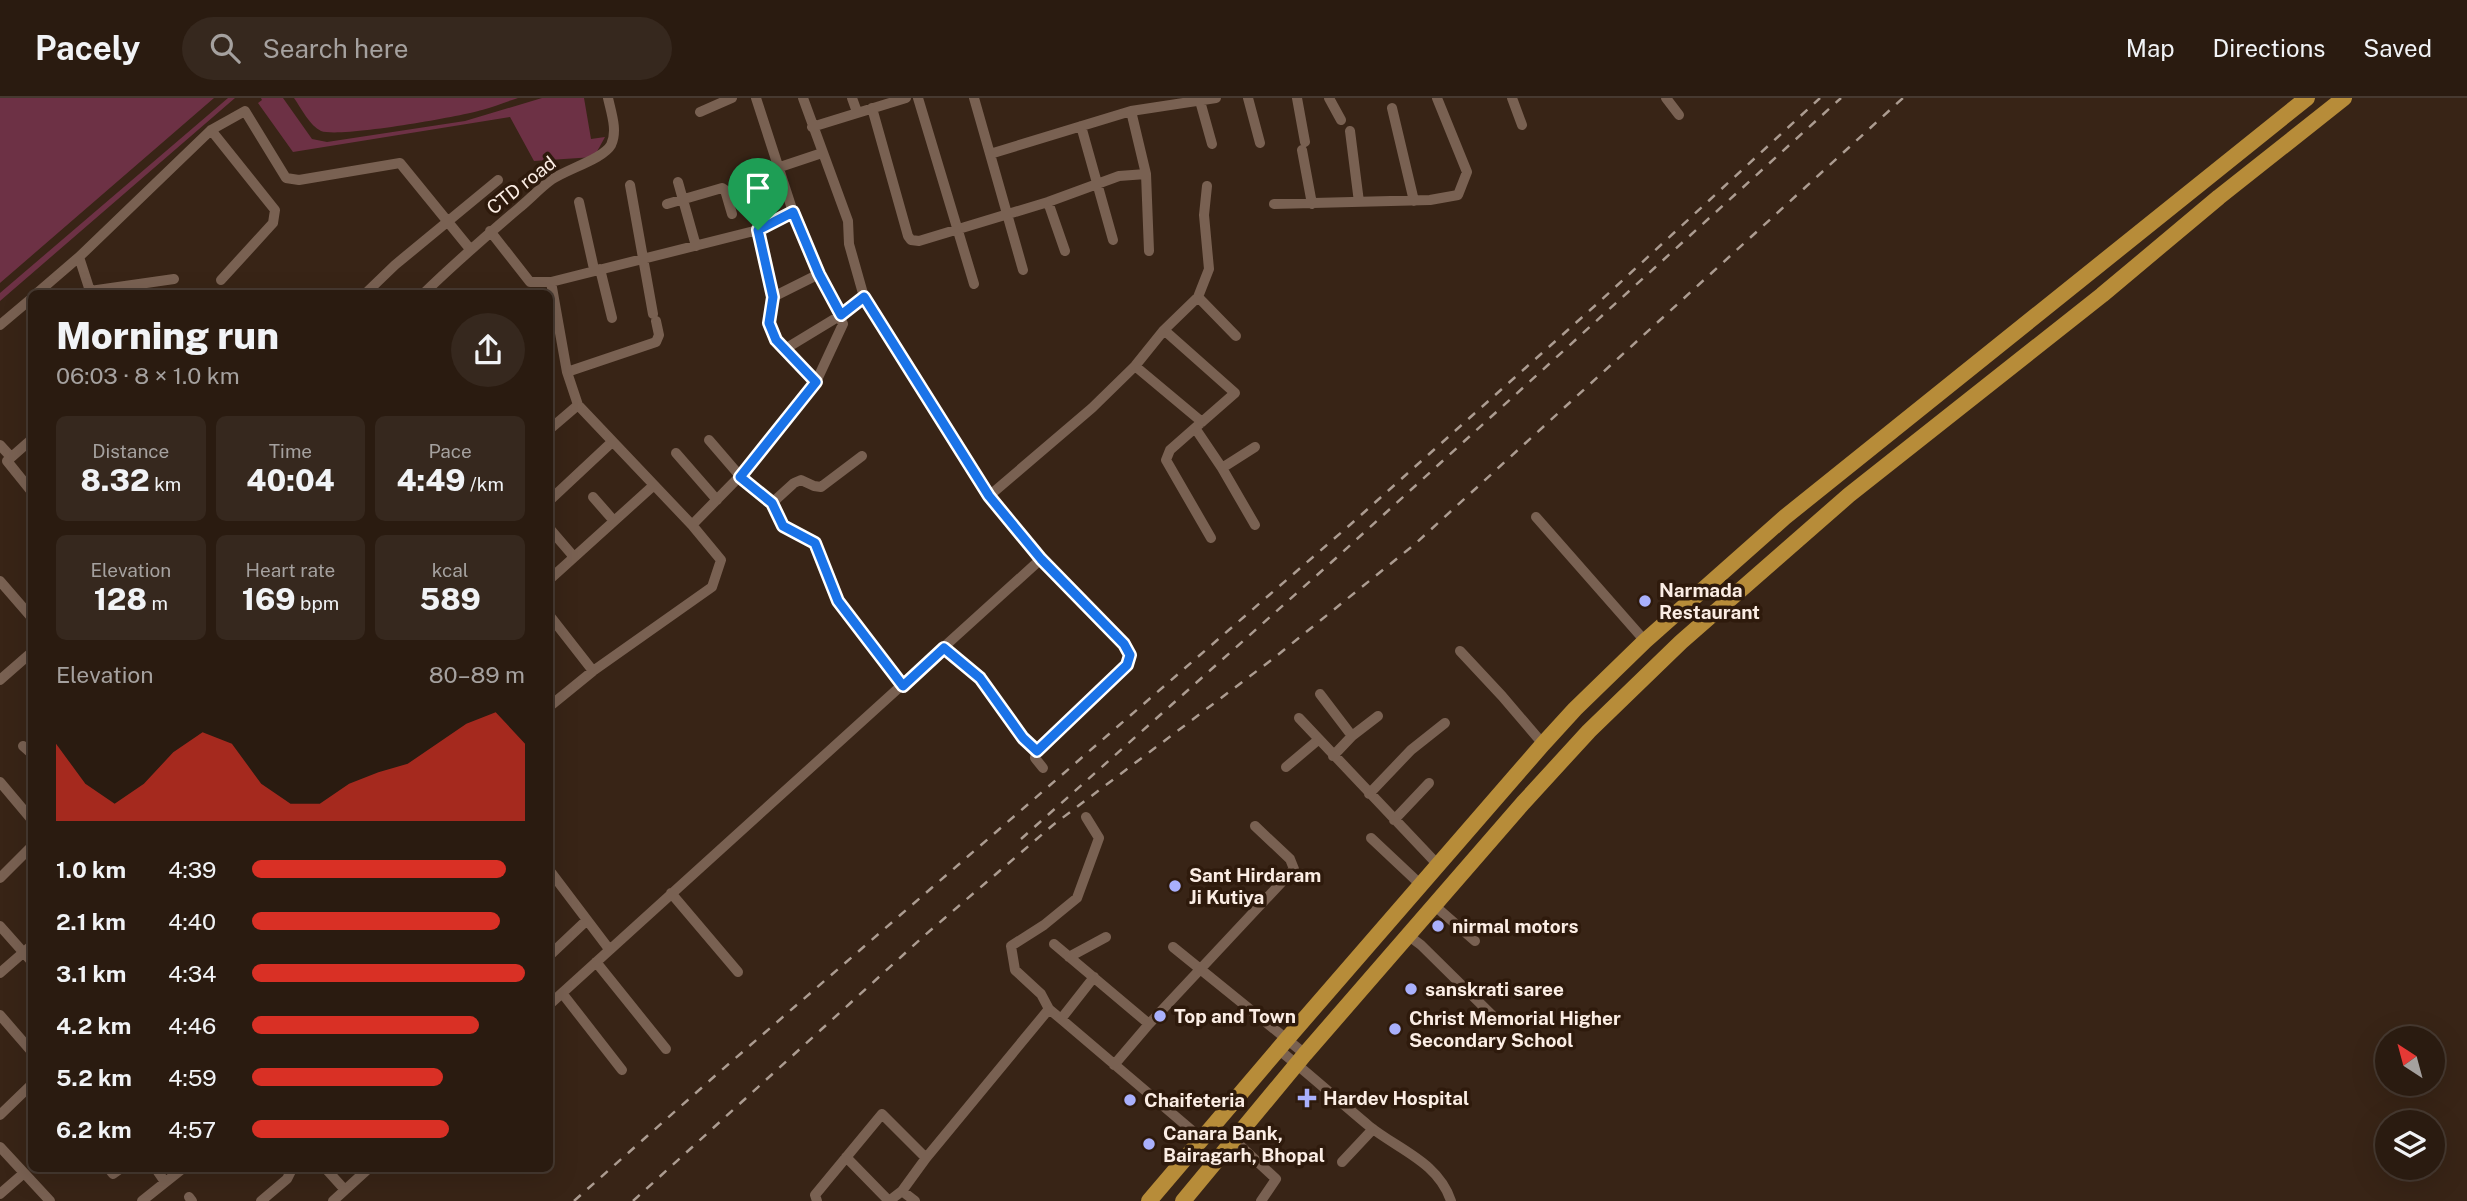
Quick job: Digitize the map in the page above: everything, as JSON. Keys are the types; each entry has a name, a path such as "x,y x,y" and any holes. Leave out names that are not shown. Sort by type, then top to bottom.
{"main road":[{"path":"1149,1201 1543,744 1645,641 1785,517 2307,98"},
{"path":"1183,1201 1300,1059 1523,803 1589,731 1691,633 1849,495 2344,98"}],"street":[{"name":"CTD road","path":"427,290 549,181 566,169 603,154 610,147 614,125 608,98"},
{"path":"700,112 733,98"},
{"path":"691,524 740,477 816,382 842,327 841,315 819,274 793,212 756,98"},
{"path":"803,98 848,221 849,244 864,297 989,496 1041,559 1124,644 1130,655 1127,665 1037,751 1035,758 1043,768"},
{"path":"852,98 857,112"},
{"path":"918,98 974,284"},
{"path":"974,98 1023,270"},
{"path":"990,154 1131,111 1216,98"},
{"path":"1248,98 1260,143"},
{"path":"1297,98 1312,204"},
{"path":"1329,98 1341,120"},
{"path":"1274,204 1414,201 1458,195 1467,172 1437,98"},
{"path":"1512,98 1522,125"},
{"path":"1666,98 1679,115"},
{"path":"812,127 899,99"},
{"path":"1199,101 1212,144"},
{"path":"872,108 911,240 919,241 1006,215 1119,177 1146,174"},
{"path":"1392,108 1414,201"},
{"path":"41,290 211,131 245,111 286,178 299,180 400,163 470,249"},
{"path":"1131,111 1146,174 1149,251"},
{"path":"1081,126 1113,240"},
{"path":"211,131 275,209 273,223 221,280"},
{"path":"1350,131 1359,202"},
{"path":"780,167 822,153"},
{"path":"369,290 395,265 498,180"},
{"path":"678,182 696,246"},
{"path":"567,372 656,342 660,335 630,185"},
{"path":"989,496 1092,408 1198,297 1209,269 1204,215 1207,186"},
{"path":"667,204 722,188 732,214"},
{"path":"579,202 612,318"},
{"path":"1048,202 1065,251"},
{"path":"490,232 530,282 551,282 758,230 793,212"},
{"path":"758,230 773,297 769,323 776,340 816,382"},
{"path":"79,257 89,290"},
{"path":"773,297 819,274"},
{"path":"103,290 174,279"},
{"path":"551,282 552,290"},
{"path":"553,293 567,372 578,404 691,524 721,561 712,587 593,671 553,704"},
{"path":"785,349 841,315 864,297"},
{"path":"1198,297 1236,336"},
{"path":"0,326 28,302"},
{"path":"1164,330 1235,393 1170,450 1166,460 1211,538"},
{"path":"1135,366 1198,425 1255,524"},
{"path":"553,426 578,404"},
{"path":"709,440 740,477 772,503 783,526 815,543 838,601 903,686"},
{"path":"28,442 7,461 28,487"},
{"path":"553,497 612,442"},
{"path":"0,445 10,457"},
{"path":"1222,468 1255,447"},
{"path":"676,453 717,500"},
{"path":"772,503 801,480 821,486 862,456"},
{"path":"553,576 653,485"},
{"path":"593,497 614,521"},
{"path":"1536,517 1645,641"},
{"path":"553,532 575,556"},
{"path":"553,1001 1041,559"},
{"path":"0,581 28,613"},
{"path":"553,624 593,671"},
{"path":"944,648 980,678 1023,738 1037,751"},
{"path":"1460,651 1543,744"},
{"path":"0,680 28,656"},
{"path":"1320,694 1352,736"},
{"path":"1333,755 1378,716"},
{"path":"1299,718 1439,866"},
{"path":"1369,794 1411,750 1446,723"},
{"path":"1286,767 1318,740"},
{"path":"23,746 28,750"},
{"path":"0,782 28,815"},
{"path":"1394,820 1430,783"},
{"path":"1086,817 1100,838 1077,898 1044,926 1011,946 1015,970 1041,994 1049,1009 1202,1139"},
{"path":"1114,1065 1294,869 1290,859 1255,826"},
{"path":"1371,838 1421,886"},
{"path":"2,873 28,850"},
{"path":"553,875 609,949"},
{"path":"671,893 738,972"},
{"path":"1435,906 1475,942"},
{"path":"553,952 587,920"},
{"path":"0,926 27,949 0,973"},
{"path":"1409,936 1494,1017"},
{"path":"1069,957 1105,937"},
{"path":"1054,944 1149,1024"},
{"path":"1173,947 1300,1059 1373,1129 1427,1165 1441,1180 1451,1201"},
{"path":"596,962 666,1049"},
{"path":"1061,1019 1094,977"},
{"path":"562,993 622,1070"},
{"path":"846,1157 889,1201 902,1191 926,1157 1049,1009"},
{"path":"0,1015 28,1047"},
{"path":"0,1115 28,1088"},
{"path":"817,1201 815,1195 882,1114 926,1157"},
{"path":"1342,1162 1373,1129"},
{"path":"1234,1140 1276,1179 1261,1201"},
{"path":"0,1147 50,1201"},
{"path":"158,1172 165,1182"},
{"path":"142,1201 178,1172"},
{"path":"261,1201 287,1179 290,1172"},
{"path":"329,1172 345,1190"},
{"path":"333,1201 365,1172"},
{"path":"0,1194 24,1173"},
{"path":"902,1191 915,1201"}],"shaded area":[{"path":"0,98 214,98 0,283"},
{"path":"228,98 235,98 0,301 0,293"},
{"path":"261,98 283,98 312,139 327,142 465,121 542,98 584,98 591,139 605,137 594,157 534,161 510,117 293,152 258,103"},
{"path":"294,98 518,98 486,109 400,126 332,132 321,131 313,125"}],"railway":[{"path":"574,1201 1351,524 1598,303 1820,98"},
{"path":"1021,839 1335,559 1841,98"},
{"path":"633,1201 925,935 1053,825 1274,658 1415,544 1903,98"}],"place":[{"name":"Narmada Restaurant","path":"1645,601"},
{"name":"Sant Hirdaram Ji Kutiya","path":"1175,886"},
{"name":"nirmal motors","path":"1438,926"},
{"name":"sanskrati saree","path":"1411,989"},
{"name":"Top and Town","path":"1160,1016"},
{"name":"Christ Memorial Higher Secondary School","path":"1395,1029"},
{"name":"Hardev Hospital","path":"1307,1098"},
{"name":"Chaifeteria","path":"1130,1100"},
{"name":"Canara Bank, Bairagarh, Bhopal","path":"1149,1144"}],"route":[{"path":"793,212 819,274 841,315 864,297 989,496 1041,559 1124,644 1130,655 1127,665 1037,751 1023,738 980,678 944,648 903,686 838,601 815,543 783,526 772,503 740,477 816,382 776,340 769,323 773,297 758,230 793,212"}]}
